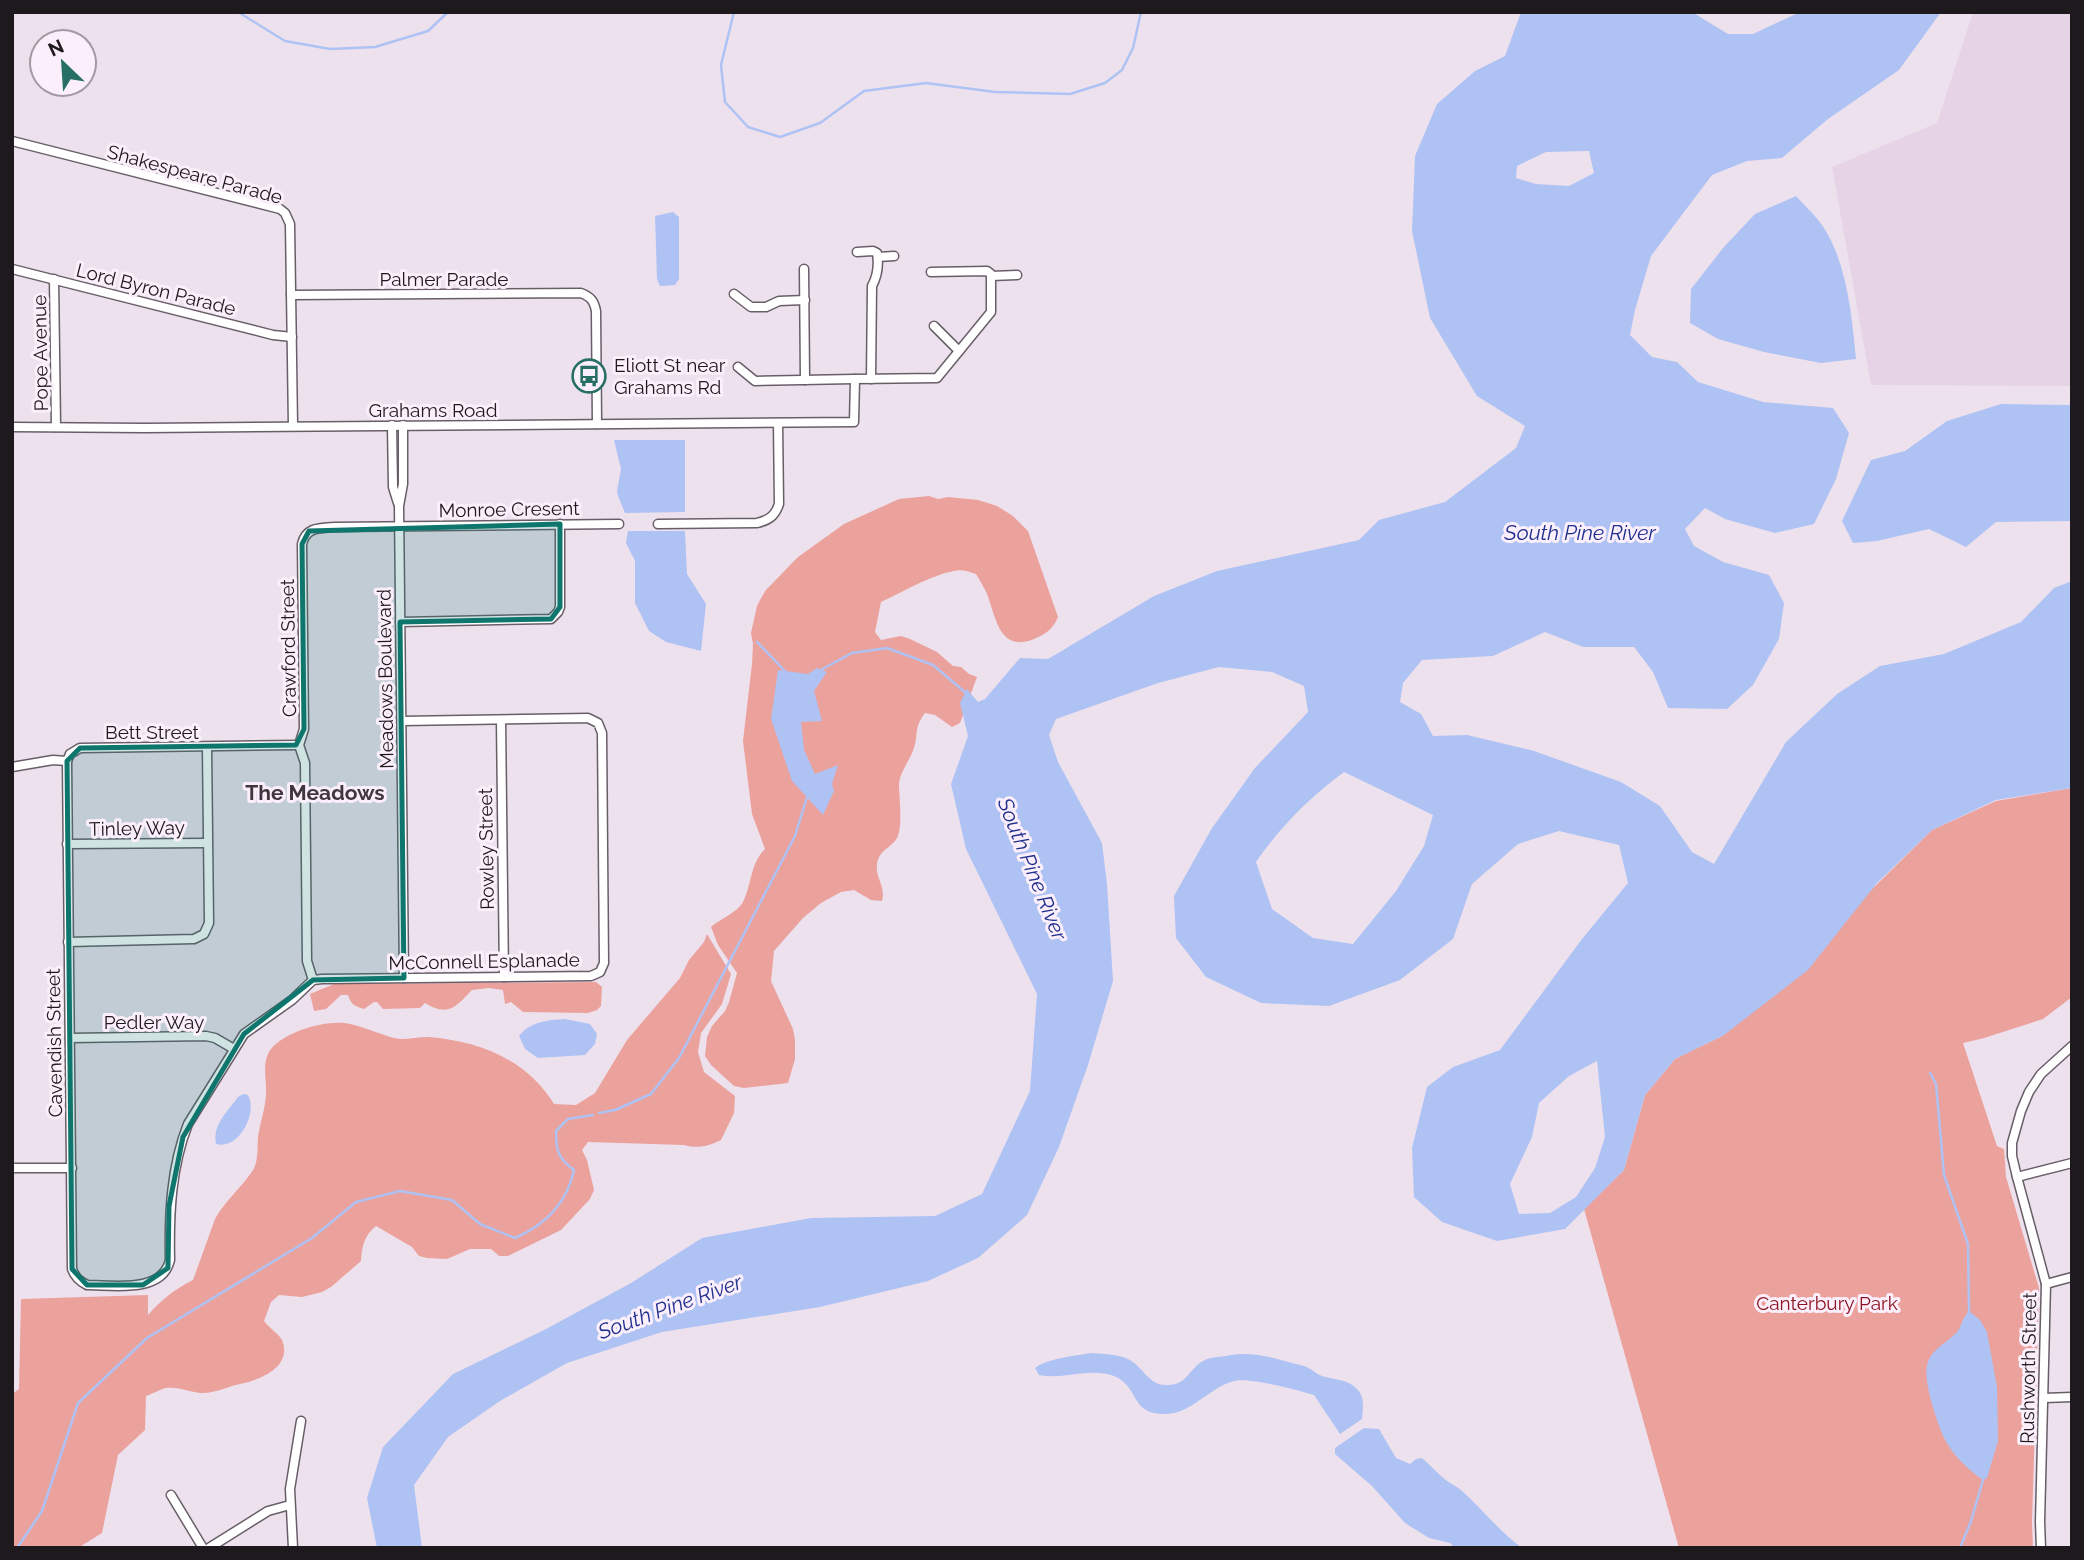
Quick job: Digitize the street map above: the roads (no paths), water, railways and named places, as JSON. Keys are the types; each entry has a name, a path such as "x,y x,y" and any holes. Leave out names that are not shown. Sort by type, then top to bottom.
{"street":[{"name":"Shakespeare Parade","path":"12,142 279,209 285,213 290,224 293,426"},
{"path":"857,252 873,251 878,257 877,277 872,286 871,379"},
{"path":"878,257 894,257"},
{"name":"Lord Byron Parade","path":"12,269 273,335 292,337"},
{"path":"804,269 805,380"},
{"path":"738,368 755,381 937,378 991,312 991,276 987,271 931,272"},
{"path":"991,276 1017,275"},
{"name":"Pope Avenue","path":"54,279 56,427"},
{"name":"Palmer Parade","path":"291,295 581,293 594,302 596,312 597,424"},
{"path":"734,294 751,307 766,307 779,301 805,300"},
{"path":"934,326 959,351"},
{"name":"Grahams Road","path":"12,427 854,422 855,379"},
{"path":"658,524 757,523 773,516 779,504 778,423"},
{"name":"Meadows Boulevard","path":"392,425 393,487 399,506"},
{"name":"Meadows Boulevard","path":"404,425 403,484 399,506 404,978"},
{"path":"400,622 551,619 560,607 560,524"},
{"name":"Monroe Cresent","path":"399,527 620,524"},
{"name":"Crawford Street","path":"313,980 307,961 305,763 299,745 304,729 302,544 304,537 315,528 399,527"},
{"name":"McConnell Esplanade","path":"313,980 591,976 600,972 604,963 601,727 588,718 402,721"},
{"name":"Rowley Street","path":"501,720 504,977"},
{"name":"Bett Street","path":"12,767 53,760 67,761 74,750 80,748 299,745"},
{"path":"68,942 194,939 204,934 209,923 207,747"},
{"name":"Cavendish Street","path":"67,761 72,1269 80,1282 87,1285 143,1285 168,1268 169,1206 183,1136 234,1049"},
{"name":"Tinley Way","path":"67,844 207,843"},
{"path":"234,1049 250,1029 292,1000 313,980"},
{"name":"Pedler Way","path":"70,1038 206,1036 234,1049"},
{"name":"Rushworth Street","path":"2041,1548 2046,1284 2017,1177 2012,1143 2029,1092 2041,1074 2072,1045"},
{"path":"2017,1177 2072,1163"},
{"path":"12,1168 72,1168"},
{"path":"2046,1284 2072,1277"},
{"path":"2044,1398 2072,1397"},
{"path":"293,1548 290,1489 301,1421"},
{"path":"171,1495 203,1548"},
{"path":"209,1548 268,1511 290,1505"}],"water":[{"name":"South Pine River","path":"1521,12 1692,12 1728,34 1753,34 1800,12 1941,12 1899,70 1828,119 1782,158 1747,161 1712,175 1651,256 1635,310 1630,335 1652,357 1677,362 1698,382 1763,402 1833,408 1849,433 1836,479 1814,524 1775,533 1725,519 1705,508 1685,529 1694,546 1723,562 1769,575 1784,603 1779,639 1753,685 1727,709 1668,708 1653,672 1634,647 1583,647 1545,632 1493,656 1422,660 1403,683 1400,702 1421,714 1433,736 1467,735 1534,751 1621,782 1660,806 1692,852 1714,864 1786,742 1837,694 1880,666 1944,654 2021,622 2054,588 2072,581 2072,788 1996,800 1932,830 1877,883 1808,970 1724,1035 1675,1059 1645,1095 1624,1170 1565,1229 1497,1241 1442,1222 1414,1197 1412,1148 1427,1087 1453,1067 1500,1050 1582,939 1628,883 1619,845 1559,831 1518,844 1472,884 1453,939 1400,980 1329,1006 1261,1003 1206,977 1176,938 1174,896 1212,828 1255,768 1308,712 1304,686 1272,672 1219,667 1158,683 1056,719 1049,735 1058,762 1102,843 1113,981 1088,1065 1059,1147 1027,1215 978,1258 928,1281 820,1307 662,1332 567,1363 500,1401 448,1437 414,1485 422,1548 377,1548 367,1498 383,1447 453,1374 546,1329 631,1283 702,1238 811,1218 935,1216 982,1194 1030,1091 1037,994 966,849 951,784 968,736 960,703 967,689 978,702 985,699 1020,658 1048,659 1154,596 1217,571 1359,540 1379,520 1445,502 1516,448 1525,426 1477,396 1430,318 1412,231 1415,156 1437,104 1475,71 1505,56","holes":["1589,151 1594,173 1569,186 1536,184 1516,178 1517,166 1546,152","1344,772 1433,815 1424,846 1396,891 1353,944 1313,938 1272,909 1256,862 1285,825","1597,1061 1605,1137 1595,1168 1576,1197 1550,1213 1519,1214 1510,1184 1532,1137 1539,1103 1569,1076"]},
{"path":"1796,196 1822,225 1837,255 1847,290 1856,359 1821,363 1764,352 1718,339 1690,323 1691,289 1723,248 1755,214"},
{"path":"673,212 679,217 679,279 675,285 660,286 657,279 655,216"},
{"path":"2001,404 2072,405 2072,521 1996,522 1966,547 1929,529 1877,541 1853,543 1842,521 1871,460 1905,451 1947,421"},
{"path":"614,440 685,440 685,512 625,513 617,491 621,469"},
{"path":"628,531 685,531 687,574 706,604 701,651 666,642 649,631 635,603 635,561 626,543"},
{"path":"817,668 827,672 814,691 822,721 801,722 804,750 815,774 838,765 832,784 834,791 823,815 792,781 771,719 778,670 808,674"},
{"path":"565,1019 590,1024 597,1034 595,1044 585,1055 538,1058 525,1049 519,1036 523,1031 545,1021"},
{"path":"243,1094 248,1095 250,1103 244,1128 232,1141 216,1144 219,1124"},
{"path":"1969,1311 1980,1320 1987,1332 1997,1387 1998,1441 1987,1478 1983,1480 1959,1459 1944,1438 1936,1418 1926,1373 1931,1356 1957,1332"},
{"path":"1091,1353 1128,1359 1150,1379 1166,1385 1184,1379 1200,1363 1210,1358 1246,1354 1274,1358 1304,1366 1322,1376 1353,1386 1360,1392 1362,1399 1362,1419 1340,1434 1314,1395 1241,1380 1216,1389 1181,1411 1162,1414 1145,1409 1128,1386 1114,1376 1096,1373 1048,1376 1039,1375 1035,1368 1054,1360"},
{"path":"1364,1428 1379,1429 1396,1458 1410,1464 1422,1458 1461,1490 1522,1548 1455,1548 1450,1543 1429,1538 1405,1523 1372,1486 1335,1454 1335,1448"}],"waterway":[{"path":"238,12 285,41 330,49 375,47 428,31 448,12"},
{"path":"734,12 721,65 725,102 748,127 780,137 820,123 864,91 926,83 995,92 1070,94 1105,83 1122,70 1133,48 1141,12"},
{"path":"757,642 786,672"},
{"path":"819,671 852,653 887,648 933,665 966,693"},
{"path":"599,1113 615,1110 651,1094 679,1058 795,836 808,794"},
{"path":"1930,1073 1936,1084 1944,1175 1968,1244 1969,1311"},
{"path":"17,1548 42,1511 78,1403 147,1338 312,1238 356,1202 400,1191 452,1200 480,1224 515,1238 526,1233 553,1212 571,1182 574,1170 559,1154 556,1131 568,1119 593,1115"},
{"path":"1960,1548 1983,1480"}],"place":[{"name":"Eliott St near Grahams Rd","path":"589,376"}],"district":[{"name":"The Meadows","path":"315,793"}],"park label":[{"name":"Canterbury Park","path":"1827,1303"}]}
